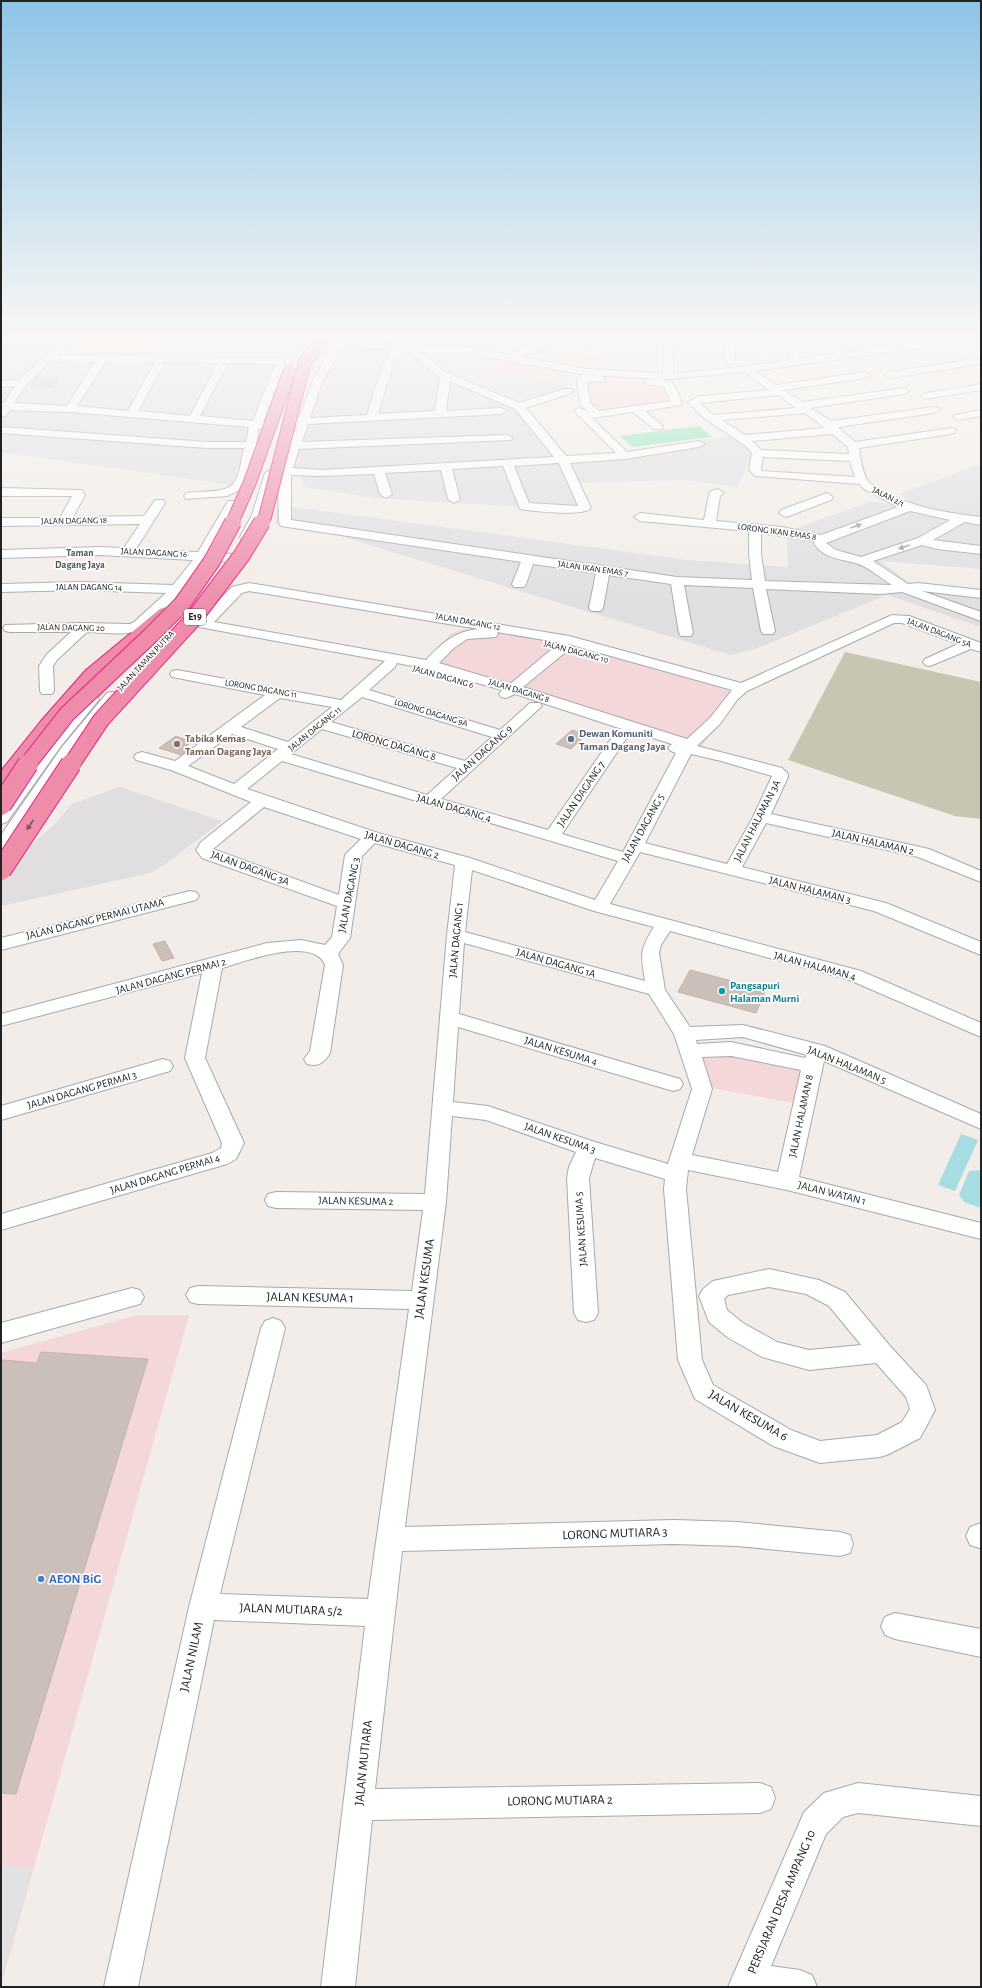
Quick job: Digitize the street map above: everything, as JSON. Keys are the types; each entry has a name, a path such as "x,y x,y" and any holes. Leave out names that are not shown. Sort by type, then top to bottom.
{"highway":[{"name":"E19","path":"1,805 29,762 66,715 171,615 195,587 218,553 236,519 270,427"},
{"name":"E19","path":"1,870 101,720 195,617 242,555 265,518 289,427"},
{"path":"1,784 32,744 92,674 196,587"},
{"path":"75,718 82,697 118,653"}],"street":[{"path":"190,496 222,492 236,488 241,480 255,427"},
{"name":"JALAN TAMAN PUTRA","path":"1,848 90,720 172,634 258,515 276,427"},
{"path":"302,427 286,471 308,478 378,469 625,456 699,444"},
{"path":"507,462 522,504 529,507 579,510 585,508 563,460 535,427"},
{"path":"596,427 625,456"},
{"path":"726,427 743,438 758,453 855,458"},
{"path":"743,438 832,427 853,446 951,431"},
{"path":"1,430 207,445 251,445"},
{"path":"296,446 507,438"},
{"name":"JALAN 2/1","path":"853,446 862,481 876,492 909,507 937,515 981,521"},
{"path":"758,453 755,470 759,474 862,481"},
{"path":"446,465 454,499"},
{"path":"378,469 386,494"},
{"name":"JALAN IKAN EMAS 7","path":"286,471 284,484 284,523 677,581 881,590 926,588 981,594"},
{"path":"1,492 78,493 79,495 65,520"},
{"path":"709,523 715,494 718,493"},
{"path":"785,513 827,497"},
{"path":"782,531 787,502 785,500"},
{"path":"128,552 159,503"},
{"path":"177,589 202,556 232,504"},
{"name":"LORONG IKAN EMAS 8","path":"640,517 782,531 822,539 909,507"},
{"path":"862,561 922,541 964,518"},
{"name":"JALAN DAGANG 18","path":"1,522 148,520"},
{"path":"755,528 754,539 759,585 768,631"},
{"path":"822,539 820,543 827,551 862,561 903,588 981,617"},
{"path":"922,541 937,545 981,550"},
{"name":"JALAN DAGANG 16","path":"1,554 76,551 228,557"},
{"name":"JALAN TAMAN PUTRA","path":"1,819 47,753 75,718 172,616 196,587 228,557"},
{"path":"519,584 528,560"},
{"path":"596,608 603,571"},
{"path":"677,581 686,633"},
{"name":"JALAN DAGANG 14","path":"1,588 80,586 177,589"},
{"name":"JALAN DAGANG 12","path":"199,627 236,590 250,587 569,640 737,692"},
{"name":"JALAN DAGANG 20","path":"10,628 132,628 138,625 177,589"},
{"name":"JALAN DAGANG 5A","path":"737,692 892,619 898,618 975,646"},
{"path":"413,662 460,621"},
{"name":"JALAN DAGANG 6","path":"181,622 185,627 199,627 426,670 509,692 535,706 622,733 675,748 688,746"},
{"path":"47,691 46,666 52,657 84,627"},
{"name":"JALAN DAGANG 6","path":"172,634 199,627"},
{"name":"JALAN DAGANG 8","path":"199,627 429,665 509,692 688,746"},
{"name":"JALAN DAGANG 10","path":"429,665 456,638 478,633 563,647 737,692"},
{"path":"930,662 975,646"},
{"path":"509,692 563,647"},
{"name":"JALAN DAGANG 11","path":"236,790 360,692 390,664"},
{"name":"LORONG DAGANG 11","path":"177,674 344,705"},
{"name":"LORONG DAGANG 9A","path":"360,692 502,735"},
{"path":"688,746 715,721 737,692"},
{"path":"177,767 278,693"},
{"name":"JALAN DAGANG 9","path":"430,801 535,706"},
{"name":"LORONG DAGANG 8","path":"320,724 467,766"},
{"name":"JALAN DAGANG 4","path":"229,728 286,752 430,801 552,836 631,852"},
{"name":"JALAN DAGANG 7","path":"552,836 622,733"},
{"name":"JALAN HALAMAN 3A","path":"688,746 766,768 780,774 780,777 761,817 732,870"},
{"name":"JALAN DAGANG 5","path":"600,907 688,746"},
{"name":"JALAN DAGANG 2","path":"142,756 177,767 262,801 372,837 464,862 600,907 665,924"},
{"name":"JALAN DAGANG 3A","path":"262,801 204,850 208,854 345,903"},
{"name":"JALAN HALAMAN 2","path":"761,817 922,853 981,877"},
{"name":"JALAN DAGANG 3","path":"331,959 341,938 345,903 354,855 372,837"},
{"name":"JALAN HALAMAN 3","path":"631,852 732,870 880,907 981,949"},
{"name":"JALAN DAGANG 1","path":"450,1018 456,935 464,862"},
{"name":"JALAN DAGANG PERMAI UTAMA","path":"1,944 190,896"},
{"path":"656,990 650,953 652,946 665,924"},
{"name":"JALAN HALAMAN 4","path":"665,924 854,975 981,1031"},
{"name":"JALAN DAGANG 1A","path":"456,935 656,990"},
{"name":"JALAN DAGANG PERMAI 2","path":"1,1020 213,965 276,947 303,946 331,959"},
{"path":"314,1059 320,1053 331,959"},
{"name":"JALAN DAGANG PERMAI 4","path":"1,1222 219,1159 225,1157 232,1149 233,1143 194,1058 213,965"},
{"name":"JALAN KESUMA 6","path":"656,990 687,1042 702,1088 679,1168 675,1189 690,1360 704,1392 782,1438 820,1452 880,1446 911,1430 923,1410 917,1392 881,1353 837,1299 811,1286 769,1278 721,1287 711,1296 717,1315 735,1330 771,1350 809,1360 881,1353"},
{"name":"JALAN KESUMA 4","path":"450,1018 673,1084"},
{"name":"JALAN KESUMA","path":"390,1539 435,1202 450,1018"},
{"name":"JALAN HALAMAN 5","path":"687,1042 743,1032 981,1122"},
{"name":"JALAN HALAMAN 8","path":"787,1182 815,1058"},
{"name":"JALAN DAGANG PERMAI 3","path":"1,1113 163,1066"},
{"name":"JALAN KESUMA 3","path":"442,1108 488,1113 588,1148 679,1168"},
{"name":"JALAN KESUMA 5","path":"586,1313 578,1178 580,1167 588,1148"},
{"name":"JALAN WATAN 1","path":"679,1168 787,1182 981,1231"},
{"name":"JALAN KESUMA 2","path":"276,1200 435,1202"},
{"name":"JALAN KESUMA 1","path":"198,1295 422,1300"},
{"path":"1,1333 132,1297"},
{"name":"JALAN NILAM","path":"121,1987 203,1607 273,1328"},
{"name":"LORONG MUTIARA 3","path":"390,1539 675,1532 762,1535 840,1544"},
{"name":"JALAN MUTIARA","path":"338,1987 360,1805 380,1613 390,1539"},
{"name":"JALAN MUTIARA 5/2","path":"203,1607 380,1613"},
{"path":"895,1626 981,1643"},
{"name":"LORONG MUTIARA 2","path":"360,1805 760,1798"},
{"name":"PERSIARAN DESA AMPANG 10","path":"747,1983 815,1823 835,1804 858,1798 981,1811"},
{"path":"747,1983 800,1987"}],"shaded area":[{"path":"1,427 251,427 232,485 1,452"},
{"path":"303,427 534,427 561,458 585,511 375,498 303,487 301,473 287,470"},
{"path":"732,435 751,453 738,487 685,480 576,483 562,458 633,453"},
{"path":"981,464 981,519 919,507 899,494"},
{"path":"869,502 881,502 914,512 981,523 981,569 881,561 909,583 981,591 981,627 887,595 755,649 731,655 330,533 275,524 278,505 688,560 788,567 787,536 797,528"},
{"path":"479,627 572,644 740,694 701,747 677,744 497,688 420,666 450,634 461,630"},
{"path":"845,652 981,682 981,819 955,816 788,760"},
{"path":"120,787 222,821 167,863 150,873 1,906 1,879 31,845 54,825 72,804"},
{"path":"731,1052 807,1069 799,1104 707,1087 696,1054"},
{"path":"137,1315 189,1315 1,1985 1,1353"},
{"path":"1,1865 32,1869 1,1979"}],"green space":[{"path":"700,427 712,437 632,447 620,436"}],"water":[{"path":"961,1134 978,1140 955,1191 938,1185"},
{"path":"981,1170 981,1208 964,1202 959,1195 969,1171"}],"building":[{"name":"Dewan Komuniti Taman Dagang Jaya","path":"572,730 587,734 571,749 556,744"},
{"name":"Tabika Kemas Taman Dagang Jaya","path":"176,736 192,742 186,746 191,748 181,755 159,748"},
{"path":"165,941 174,958 162,961 153,944"},
{"name":"Pangsapuri Halaman Murni","path":"690,970 766,990 756,1013 678,992"},
{"name":"AEON BiG","path":"41,1352 148,1359 16,1794 1,1793 1,1366 3,1360 37,1363"}],"place":[{"name":"Dewan Komuniti Taman Dagang Jaya","path":"571,739"},
{"name":"Tabika Kemas Taman Dagang Jaya","path":"177,744"},
{"name":"Pangsapuri Halaman Murni","path":"722,991"},
{"name":"AEON BiG","path":"41,1579"}],"district":[{"name":"Taman Dagang Jaya","path":"80,558"}]}
